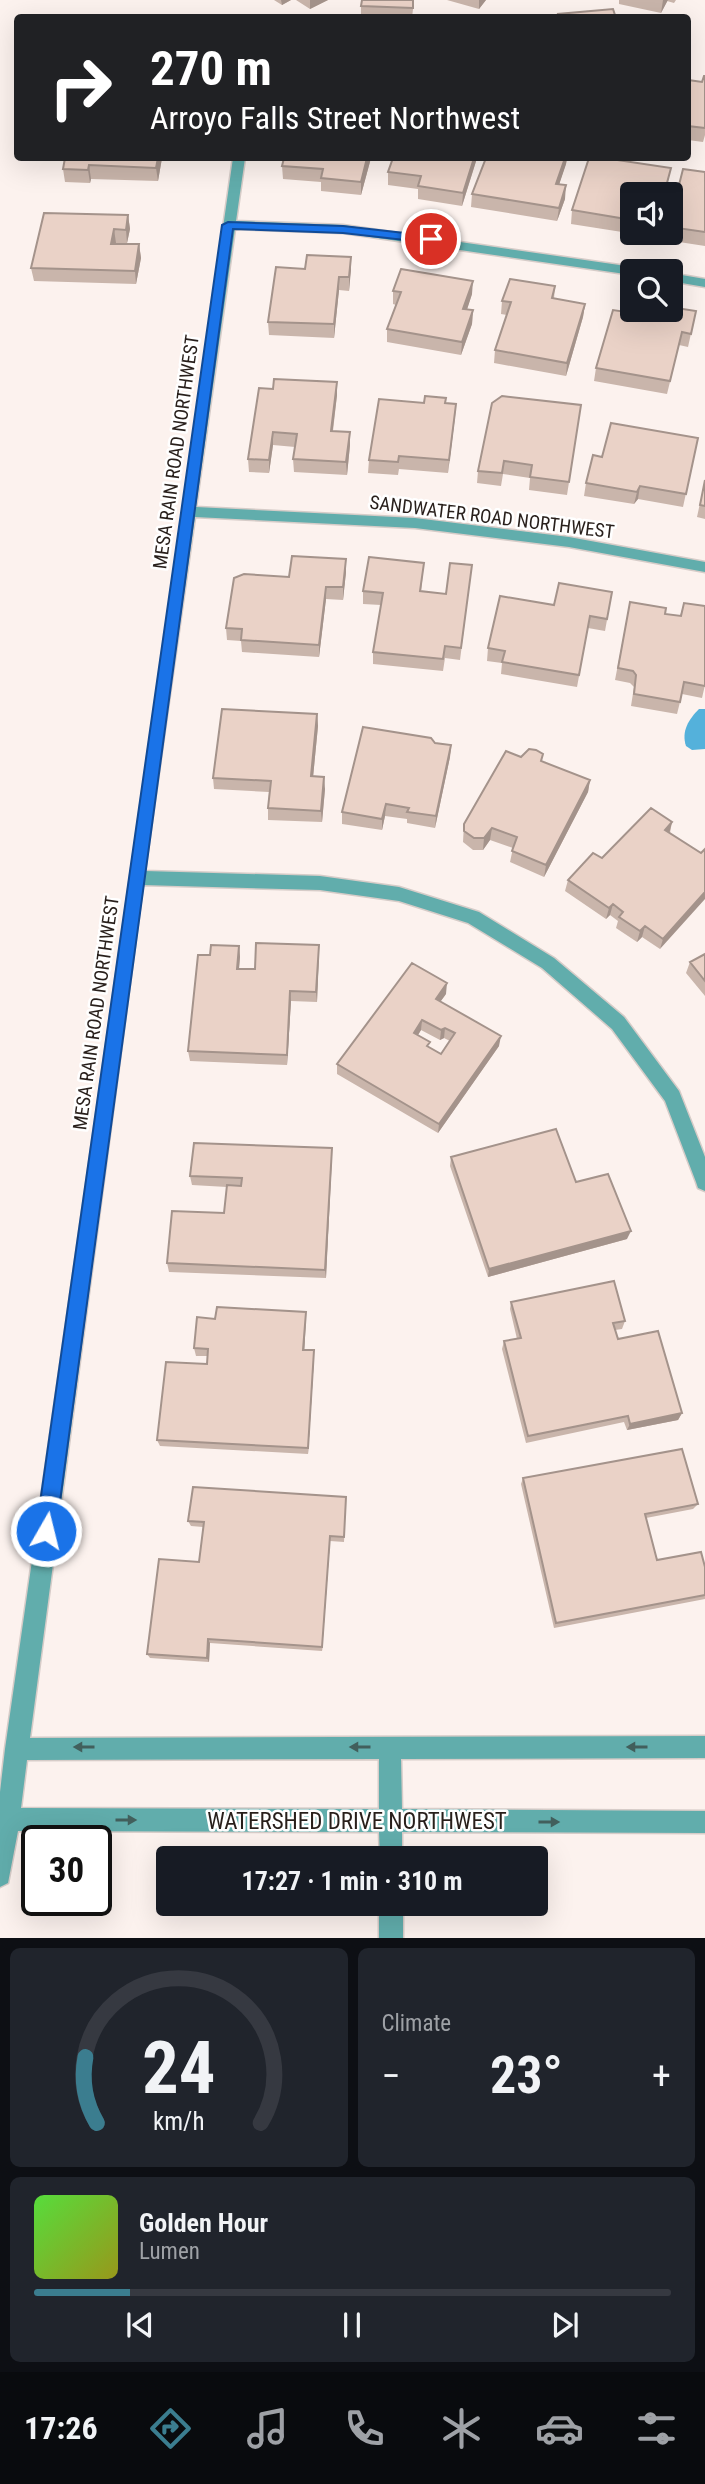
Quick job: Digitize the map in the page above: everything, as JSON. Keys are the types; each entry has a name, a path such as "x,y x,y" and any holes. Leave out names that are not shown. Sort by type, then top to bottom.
{"street":[{"name":"MESA RAIN ROAD NORTHWEST","path":"0,1875 136,878 239,161"},
{"path":"228,225 343,229 397,235 620,269"},
{"path":"683,279 705,283"},
{"name":"SANDWATER ROAD NORTHWEST","path":"189,512 415,523 569,542 705,567"},
{"path":"136,878 320,883 400,894 473,917 548,963 618,1023 673,1097 705,1182"},
{"path":"390,1747 391,1846"},
{"path":"16,1749 705,1748"},
{"name":"WATERSHED DRIVE NORTHWEST","path":"8,1819 705,1822"},
{"path":"391,1916 391,1938"}],"water":[{"path":"699,709 705,709 705,749 692,750 686,746 685,730"}],"building":[{"path":"362,0 413,0 413,8 361,6"},
{"path":"613,9 615,14 558,14"},
{"path":"705,76 705,128 691,126 691,80 702,82"},
{"path":"64,161 157,161 156,168 89,165 88,170 63,169"},
{"path":"283,161 366,161 361,182 321,178 323,169 282,166"},
{"path":"392,161 473,161 463,193 418,186 421,176 388,172"},
{"path":"485,161 564,161 556,184 566,185 559,208 472,194"},
{"path":"588,161 624,161 671,168 667,182 620,182 620,218 572,210"},
{"path":"683,169 705,172 705,232 683,229 683,182 680,182"},
{"path":"44,213 128,215 126,230 114,229 111,244 139,244 135,271 31,268"},
{"path":"307,255 351,257 349,277 339,277 334,324 268,322 276,267 305,269"},
{"path":"401,269 473,281 463,309 473,310 462,342 387,329 401,292 393,291"},
{"path":"510,279 555,286 552,298 585,304 567,363 495,350 511,302 502,301"},
{"path":"683,309 696,311 691,334 682,332 670,381 596,368 613,310 620,311 620,322 683,322"},
{"path":"274,379 337,382 331,431 350,432 346,462 293,459 297,434 273,432 269,460 248,459 259,388 273,389"},
{"path":"425,396 446,398 445,403 456,404 449,460 399,456 398,462 369,460 379,399 424,403"},
{"path":"502,396 581,405 569,482 530,477 532,465 504,461 502,473 478,471 492,403"},
{"path":"611,423 698,438 686,494 640,486 637,492 586,483 593,455 602,457"},
{"path":"705,480 705,506 700,505"},
{"path":"292,556 346,559 343,587 326,587 319,645 241,640 242,629 226,628 234,578 244,574 289,577"},
{"path":"369,557 424,563 420,591 446,594 450,563 472,565 461,648 445,646 443,659 373,652 383,593 363,591"},
{"path":"559,583 612,592 607,619 590,616 579,675 502,662 505,651 488,648 500,596 554,605"},
{"path":"630,602 666,608 665,614 681,616 684,603 705,606 705,686 684,682 680,702 634,694 636,675 633,671 618,668"},
{"path":"222,709 317,714 311,776 324,777 321,811 268,808 271,781 213,778"},
{"path":"363,727 431,738 435,743 451,745 436,816 407,812 409,808 386,804 382,819 342,812"},
{"path":"529,749 543,754 541,761 590,780 546,865 512,851 517,837 492,828 484,838 474,838 464,831 464,824 506,751 521,757"},
{"path":"651,808 672,822 665,830 701,853 705,849 705,892 663,939 645,926 640,931 619,917 623,912 613,904 609,908 568,880 593,853 602,858"},
{"path":"256,943 319,945 316,992 290,991 287,1055 188,1051 198,955 210,955 211,945 239,946 237,969 255,969"},
{"path":"705,954 705,981 690,962"},
{"path":"412,963 447,983 436,999 501,1036 439,1124 337,1064","holes":["422,1020 441,1030 445,1028 455,1033 441,1054 427,1046 430,1042 414,1033"]},
{"path":"556,1129 576,1182 608,1174 631,1231 489,1269 451,1157"},
{"path":"194,1143 332,1148 325,1270 167,1263 172,1211 224,1213 227,1185 241,1186 242,1178 190,1176"},
{"path":"614,1281 625,1321 613,1323 618,1339 658,1331 682,1413 630,1424 628,1416 528,1436 504,1341 521,1338 511,1302"},
{"path":"217,1307 306,1312 303,1350 314,1350 308,1448 157,1440 166,1362 207,1364 208,1349 194,1348 197,1317 215,1319"},
{"path":"682,1449 698,1504 645,1514 657,1560 701,1552 705,1567 705,1595 556,1623 523,1478"},
{"path":"193,1487 346,1497 344,1537 330,1536 322,1647 208,1639 207,1658 147,1654 159,1559 199,1562 204,1522 188,1521"}],"route":[{"path":"46,1531 228,225 343,229 431,239"}]}
